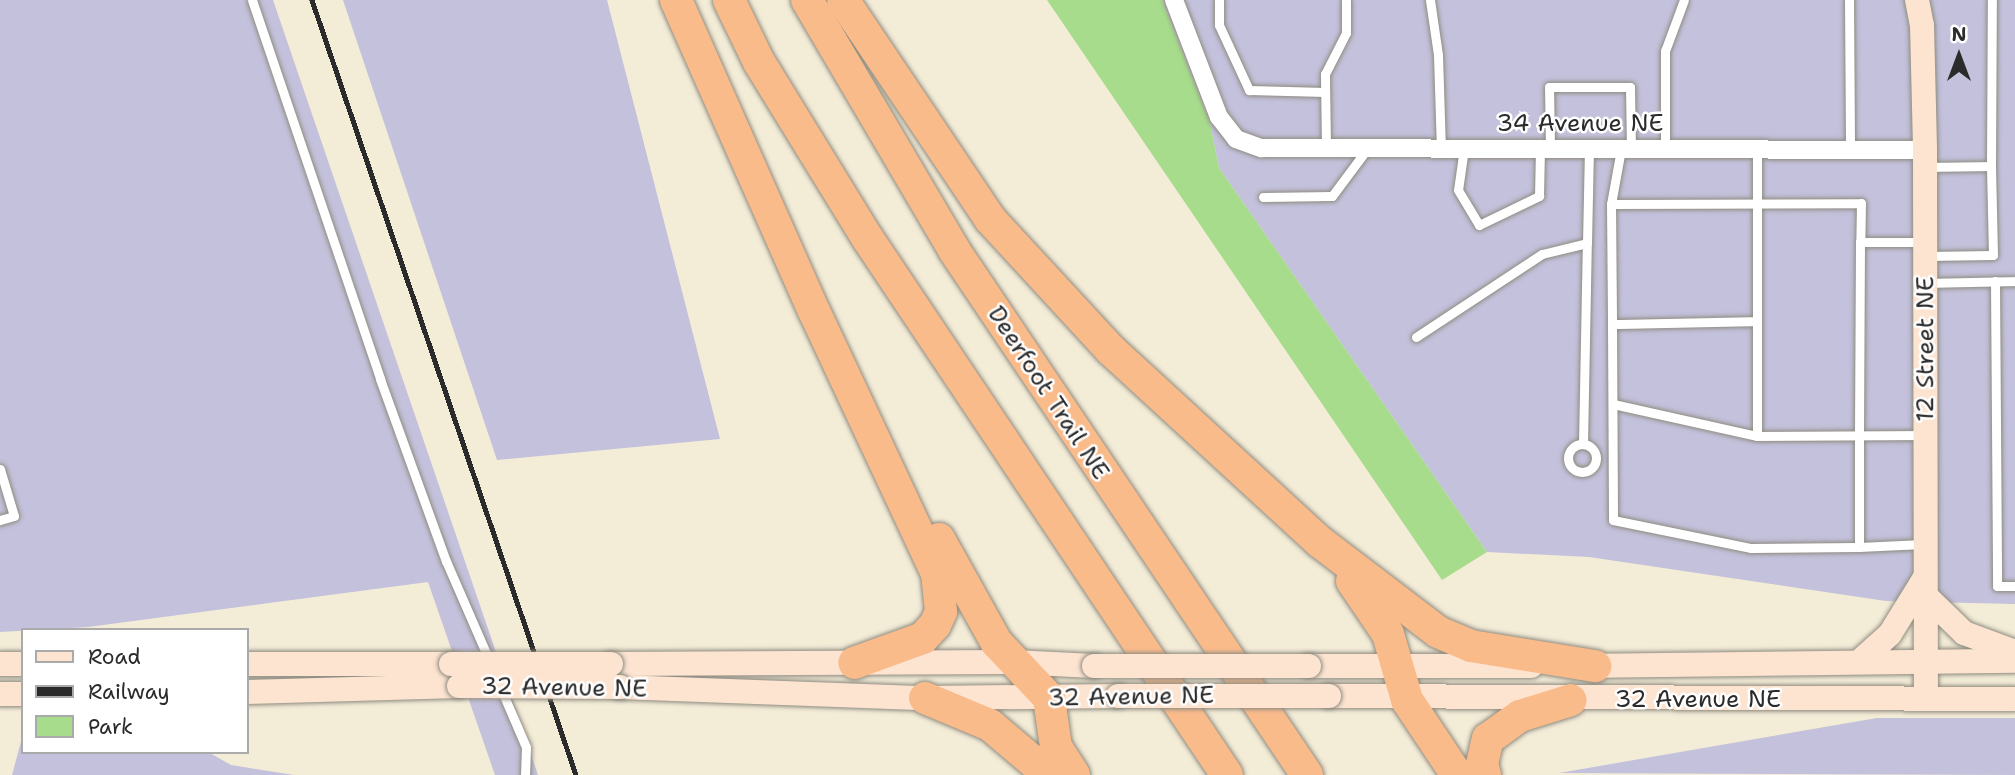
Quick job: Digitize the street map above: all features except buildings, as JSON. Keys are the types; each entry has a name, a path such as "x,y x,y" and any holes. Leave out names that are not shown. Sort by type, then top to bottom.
{"highway":[{"path":"676,0 814,311 937,573 942,594 941,612 923,638 854,663"},
{"path":"729,0 759,62 868,239 1227,775"},
{"name":"Deerfoot Trail NE","path":"807,0 954,250 1307,775"},
{"path":"843,0 990,219 1111,350 1320,542 1438,632 1471,646 1595,666"},
{"path":"814,311 997,643 1049,698 1056,747 1074,775"},
{"path":"1320,542 1376,611 1407,700 1457,775"},
{"path":"925,698 990,725 1049,775"},
{"path":"1485,775 1482,764 1488,739 1520,716 1571,700"}],"main road":[{"name":"12 Street NE","path":"1917,0 1922,25 1925,159 1926,699"},
{"path":"1860,661 1890,634 1926,586 1964,633 2015,652"},
{"name":"32 Avenue NE","path":"248,692 611,664 1013,662 1094,666 1595,666 2015,661"},
{"path":"0,664 21,664"},
{"name":"32 Avenue NE","path":"248,664 620,687 925,698 1329,696 1407,700 2015,699"},
{"path":"0,694 21,694"}],"street":[{"name":"34 Avenue NE","path":"1174,0 1219,117 1236,139 1261,148 1850,150 1925,159"}],"lane":[{"path":"253,0 446,561 526,747 525,775"},
{"path":"1219,0 1219,25 1249,90 1325,92"},
{"path":"1326,148 1325,74 1346,33 1346,0"},
{"path":"1430,0 1438,55 1441,148"},
{"path":"1665,149 1665,51 1684,0"},
{"path":"1849,0 1850,150"},
{"path":"1860,242 1993,255 1992,0"},
{"path":"1464,148 1458,190 1479,225 1539,196 1549,88 1630,88 1626,149 1611,204 1613,520 1751,548 1925,544"},
{"path":"1263,197 1332,196 1368,148"},
{"path":"1583,444 1588,149"},
{"path":"1756,149 1756,436"},
{"path":"1925,159 1991,166"},
{"path":"1611,204 1861,203 1860,547"},
{"path":"1416,337 1542,254 1587,243"},
{"path":"1995,281 1997,586 2015,586"},
{"path":"1926,283 2015,281"},
{"path":"1612,324 1756,321"},
{"path":"1612,404 1756,436 1926,435"},
{"path":"0,469 14,516 0,520"}],"shaded area":[{"path":"0,0 273,0 538,775 495,775 428,582 88,627 21,628 21,631 0,632"},
{"path":"343,0 607,0 720,439 497,460"},
{"path":"1162,0 2015,0 2015,604 1886,601 1589,557 1487,552 1219,168 1210,123"},
{"path":"1877,718 2015,718 2015,775 1559,773"},
{"path":"21,741 21,754 212,754 231,765 294,775 12,775"}],"green space":[{"path":"1047,0 1162,0 1210,123 1219,168 1487,552 1442,580"}],"railway":[{"path":"312,0 576,775"}]}
